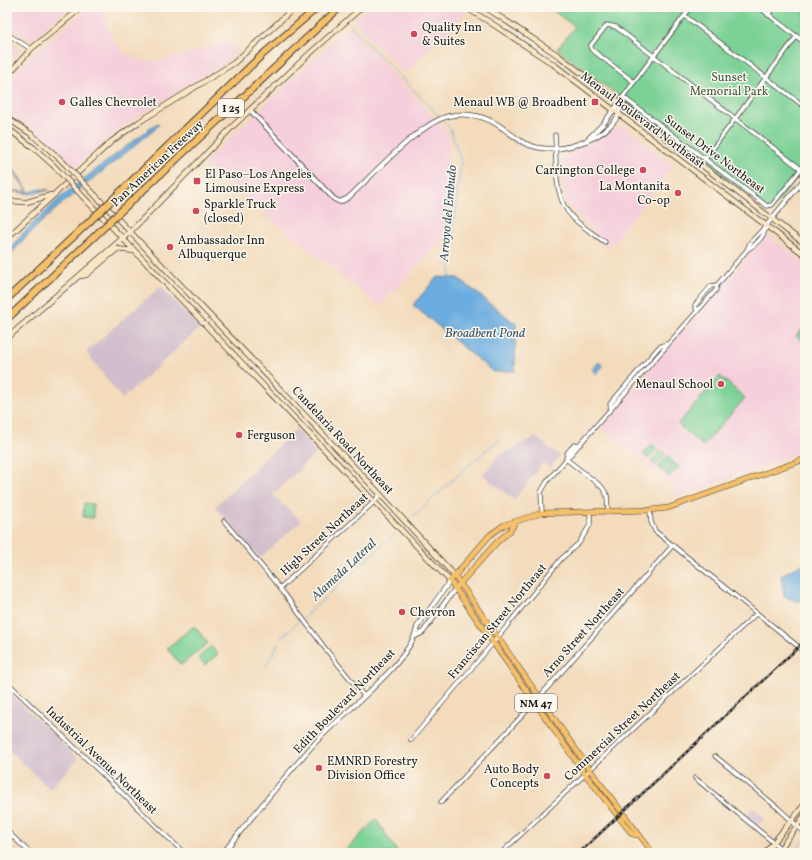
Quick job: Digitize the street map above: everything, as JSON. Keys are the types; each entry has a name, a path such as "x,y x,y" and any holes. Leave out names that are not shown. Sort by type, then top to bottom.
{"highway":[{"path":"262,55 312,7"},
{"name":"Pan American Freeway","path":"7,299 262,55 318,7"},
{"name":"Pan American Freeway","path":"7,319 304,39 340,7"}],"main road":[{"path":"7,76 31,49 82,7"},
{"path":"7,238 99,152 126,131 234,62 295,7"},
{"path":"7,338 131,231 250,110 321,43 362,7"},
{"name":"Menaul Boulevard Northeast","path":"465,7 553,64 613,111 805,255"},
{"name":"Menaul Boulevard Northeast","path":"485,7 559,56 805,244"},
{"name":"Candelaria Road Northeast","path":"7,118 31,134 59,158 131,231 380,494 455,576 590,770 637,830 638,835 632,834 585,774 450,581 53,165 13,132 7,129"},
{"path":"7,201 22,203 33,201 56,192"},
{"path":"80,276 86,275 117,249 136,252"},
{"name":"Edith Boulevard Northeast","path":"450,581 490,535 504,524 542,514 650,510 677,505 805,459"},
{"name":"Edith Boulevard Northeast","path":"455,589 497,542 510,531 515,522"},
{"path":"765,853 805,804"},
{"path":"777,853 805,815"},
{"name":"NM 47","path":"638,835 653,853"}],"street":[{"path":"586,140 603,124 691,7"},
{"path":"759,7 805,43"},
{"path":"768,14 774,7"},
{"path":"685,16 805,107"},
{"path":"634,82 591,49 591,44 607,25 611,25 801,169"},
{"path":"7,34 31,49"},
{"path":"705,159 797,36"},
{"name":"Sunset Drive Northeast","path":"623,97 769,207 805,164"},
{"path":"250,110 334,199 340,202 348,198 422,130 449,116 468,115 483,118 498,125 525,143 536,147 556,149 569,147 603,132 618,114 619,102"},
{"path":"555,135 558,182 561,199 572,217 605,242"},
{"path":"542,514 541,492 543,487 566,459 567,453 574,445 581,444 611,410 610,404 623,388 659,347 668,344 697,310 695,305 711,286 717,285 805,178"},
{"path":"566,459 602,487 607,495 608,511"},
{"name":"High Street Northeast","path":"280,588 374,502 380,494"},
{"path":"650,510 651,522 655,531 805,652"},
{"name":"Franciscan Street Northeast","path":"411,740 494,643 561,559 579,543 590,525 590,512"},
{"path":"224,521 280,588 324,647 364,696"},
{"name":"Arno Street Northeast","path":"441,802 535,702 674,545"},
{"name":"Edith Boulevard Northeast","path":"416,636 417,628 450,581"},
{"name":"Edith Boulevard Northeast","path":"223,853 315,742 389,672 416,636 423,632 455,589"},
{"name":"Commercial Street Northeast","path":"501,853 757,613"},
{"name":"Industrial Avenue Northeast","path":"7,682 184,853"},
{"path":"715,756 805,833"},
{"path":"695,778 780,848"},
{"path":"7,831 30,853"}],"shaded area":[{"path":"7,7 70,7 31,40 7,28"},
{"path":"89,7 107,7 106,23 113,41 124,53 138,60 154,61 185,55 231,39 239,51 224,64 121,127 74,169 37,133 7,112 7,87 28,59"},
{"path":"369,7 457,7 465,12 457,22 404,73 353,21"},
{"path":"348,26 449,134 446,236 379,306 203,164"},
{"path":"7,40 20,49 7,65"},
{"path":"623,125 673,165 608,250 566,202 560,158"},
{"name":"Menaul School","path":"766,235 805,262 805,452 676,498 674,487 603,430 602,424"},
{"path":"161,286 200,328 122,399 86,352"},
{"path":"296,429 317,452 273,495 301,521 260,558 215,507"},
{"path":"535,437 560,456 550,468 543,463 514,500 483,475 499,455"},
{"path":"7,690 78,759 50,789 7,748"},
{"path":"753,807 765,818 758,826 746,815"}],"green space":[{"name":"Sunset Memorial Park","path":"648,7 666,15 672,7 805,7 805,168 770,212 557,49 575,27 550,8"},
{"path":"802,329 805,331 805,344 796,336"},
{"path":"720,376 745,398 703,446 678,424"},
{"path":"652,444 657,449 648,459 643,454"},
{"path":"660,450 665,454 656,465 651,461"},
{"path":"667,456 673,461 663,471 658,467"},
{"path":"674,463 679,467 669,477 665,473"},
{"path":"84,503 93,504 93,518 83,517"},
{"path":"194,626 208,643 181,665 167,648"},
{"path":"211,646 218,654 205,665 198,658"},
{"path":"376,819 398,853 343,853"}],"water":[{"path":"157,123 159,125 154,130 41,223 7,258 7,252 24,232 63,195"},
{"path":"7,159 29,192 41,189 49,190 30,194 7,190 28,192 7,162"},
{"name":"Broadbent Pond","path":"437,277 458,278 516,324 515,371 493,372 413,305"},
{"path":"599,362 603,366 596,374 592,370"},
{"path":"805,563 805,601 795,601 784,596 781,575"}],"waterway":[{"name":"Arroyo del Embudo","path":"350,25 440,117"},
{"name":"Arroyo del Embudo","path":"442,120 450,128 461,161 451,251 450,277"},
{"path":"412,517 485,451 501,439"},
{"name":"Alameda Lateral","path":"304,617 395,534"},
{"path":"280,639 300,620"},
{"path":"266,667 279,642"},
{"path":"794,853 803,841"}],"railway":[{"path":"579,853 805,641"}],"place":[{"name":"Quality Inn & Suites","path":"414,34"},
{"name":"Galles Chevrolet","path":"62,102"},
{"name":"Menaul WB @ Broadbent","path":"595,102"},
{"name":"Carrington College","path":"643,170"},
{"name":"El Paso–Los Angeles Limousine Express","path":"197,181"},
{"name":"La Montanita Co-op","path":"678,193"},
{"name":"Sparkle Truck (closed)","path":"196,211"},
{"name":"Ambassador Inn Albuquerque","path":"170,247"},
{"name":"Menaul School","path":"721,384"},
{"name":"Ferguson","path":"239,435"},
{"name":"Chevron","path":"402,612"},
{"name":"EMNRD Forestry Division Office","path":"319,768"},
{"name":"Auto Body Concepts","path":"547,776"}]}
